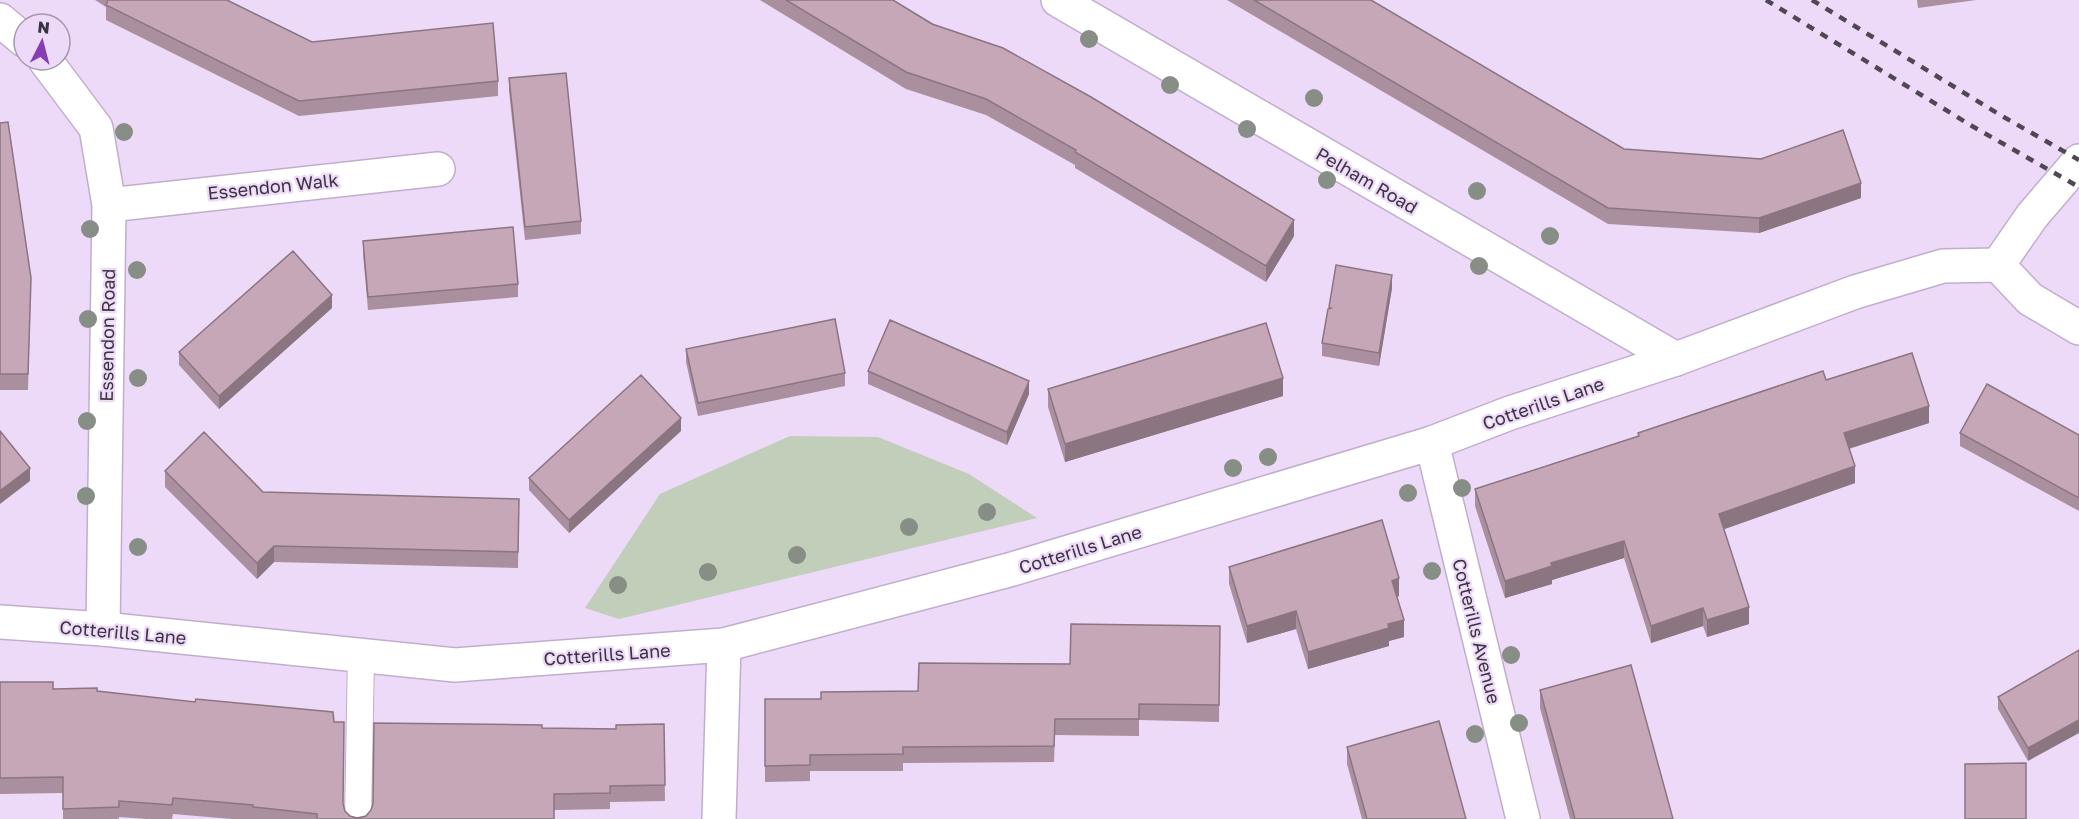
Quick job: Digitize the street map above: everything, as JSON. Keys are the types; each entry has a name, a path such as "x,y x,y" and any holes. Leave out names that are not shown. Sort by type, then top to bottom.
{"street":[{"name":"Pelham Road","path":"1059,0 1676,359"},
{"path":"0,20 12,30"},
{"name":"Essendon Road","path":"54,72 96,128 109,205 103,629"},
{"path":"2079,161 2032,216 1998,265 2030,299 2079,328"},
{"name":"Essendon Walk","path":"109,205 438,169"},
{"name":"Cotterills Lane","path":"0,622 103,629 455,665 724,645 1009,570 1432,443 1510,412 1676,359 1855,292 1943,266 1998,265"},
{"name":"Cotterills Avenue","path":"1432,443 1523,819"},
{"path":"719,819 724,645"}],"lane":[{"path":"358,819 361,655"}],"green space":[{"path":"790,436 878,437 969,474 1037,518 619,619 585,608 660,494"}],"building":[{"path":"108,0 227,0 312,42 493,23 498,81 299,101 106,5"},
{"path":"786,0 893,0 932,24 1003,48 1091,97 1294,220 1266,266 1075,152 1076,150 986,99 906,72"},
{"path":"1254,0 1371,0 1624,149 1761,159 1843,130 1861,183 1759,218 1608,208"},
{"path":"566,73 581,221 525,227 509,78"},
{"path":"8,122 31,278 28,374 0,374 0,123"},
{"path":"513,227 518,284 368,297 363,241"},
{"path":"293,251 332,295 219,396 179,352"},
{"path":"1336,265 1392,275 1379,353 1322,343 1328,309 1331,308 1329,307"},
{"path":"835,319 845,373 698,403 686,349"},
{"path":"890,320 1029,381 1007,432 868,371"},
{"path":"1266,323 1283,378 1065,444 1048,389"},
{"path":"1912,353 1929,406 1844,433 1855,466 1719,514 1749,607 1707,620 1703,608 1651,626 1624,541 1551,563 1552,566 1505,581 1475,489 1639,436 1638,433 1823,371 1826,380"},
{"path":"641,375 681,418 569,520 529,478"},
{"path":"1987,384 2079,435 2079,498 1960,433"},
{"path":"0,431 30,468 0,491"},
{"path":"204,432 263,492 519,499 518,552 274,546 257,563 165,471"},
{"path":"1382,520 1399,578 1392,581 1404,620 1388,624 1389,628 1308,652 1296,611 1247,626 1229,567"},
{"path":"1071,624 1220,626 1219,705 1139,704 1139,719 1055,719 1054,746 903,747 903,754 810,755 810,765 765,766 765,699 821,699 821,692 918,691 919,663 1070,664"},
{"path":"2079,650 2079,720 2028,748 1998,697"},
{"path":"1631,665 1673,819 1575,819 1540,690"},
{"path":"0,682 53,682 53,689 97,688 97,691 195,702 196,699 333,712 334,722 344,722 343,804 350,816 357,818 366,816 373,804 374,723 542,725 542,728 616,729 616,725 664,724 665,785 610,786 610,793 554,794 554,819 317,819 317,814 253,807 253,805 173,798 172,805 119,801 119,807 63,809 63,777 0,778"},
{"path":"1439,721 1466,819 1367,819 1347,747"},
{"path":"2026,763 2026,819 1965,819 1965,764"}],"railway":[{"path":"1766,0 1972,126 2079,187"},
{"path":"1812,0 2002,116 2079,160"}]}
